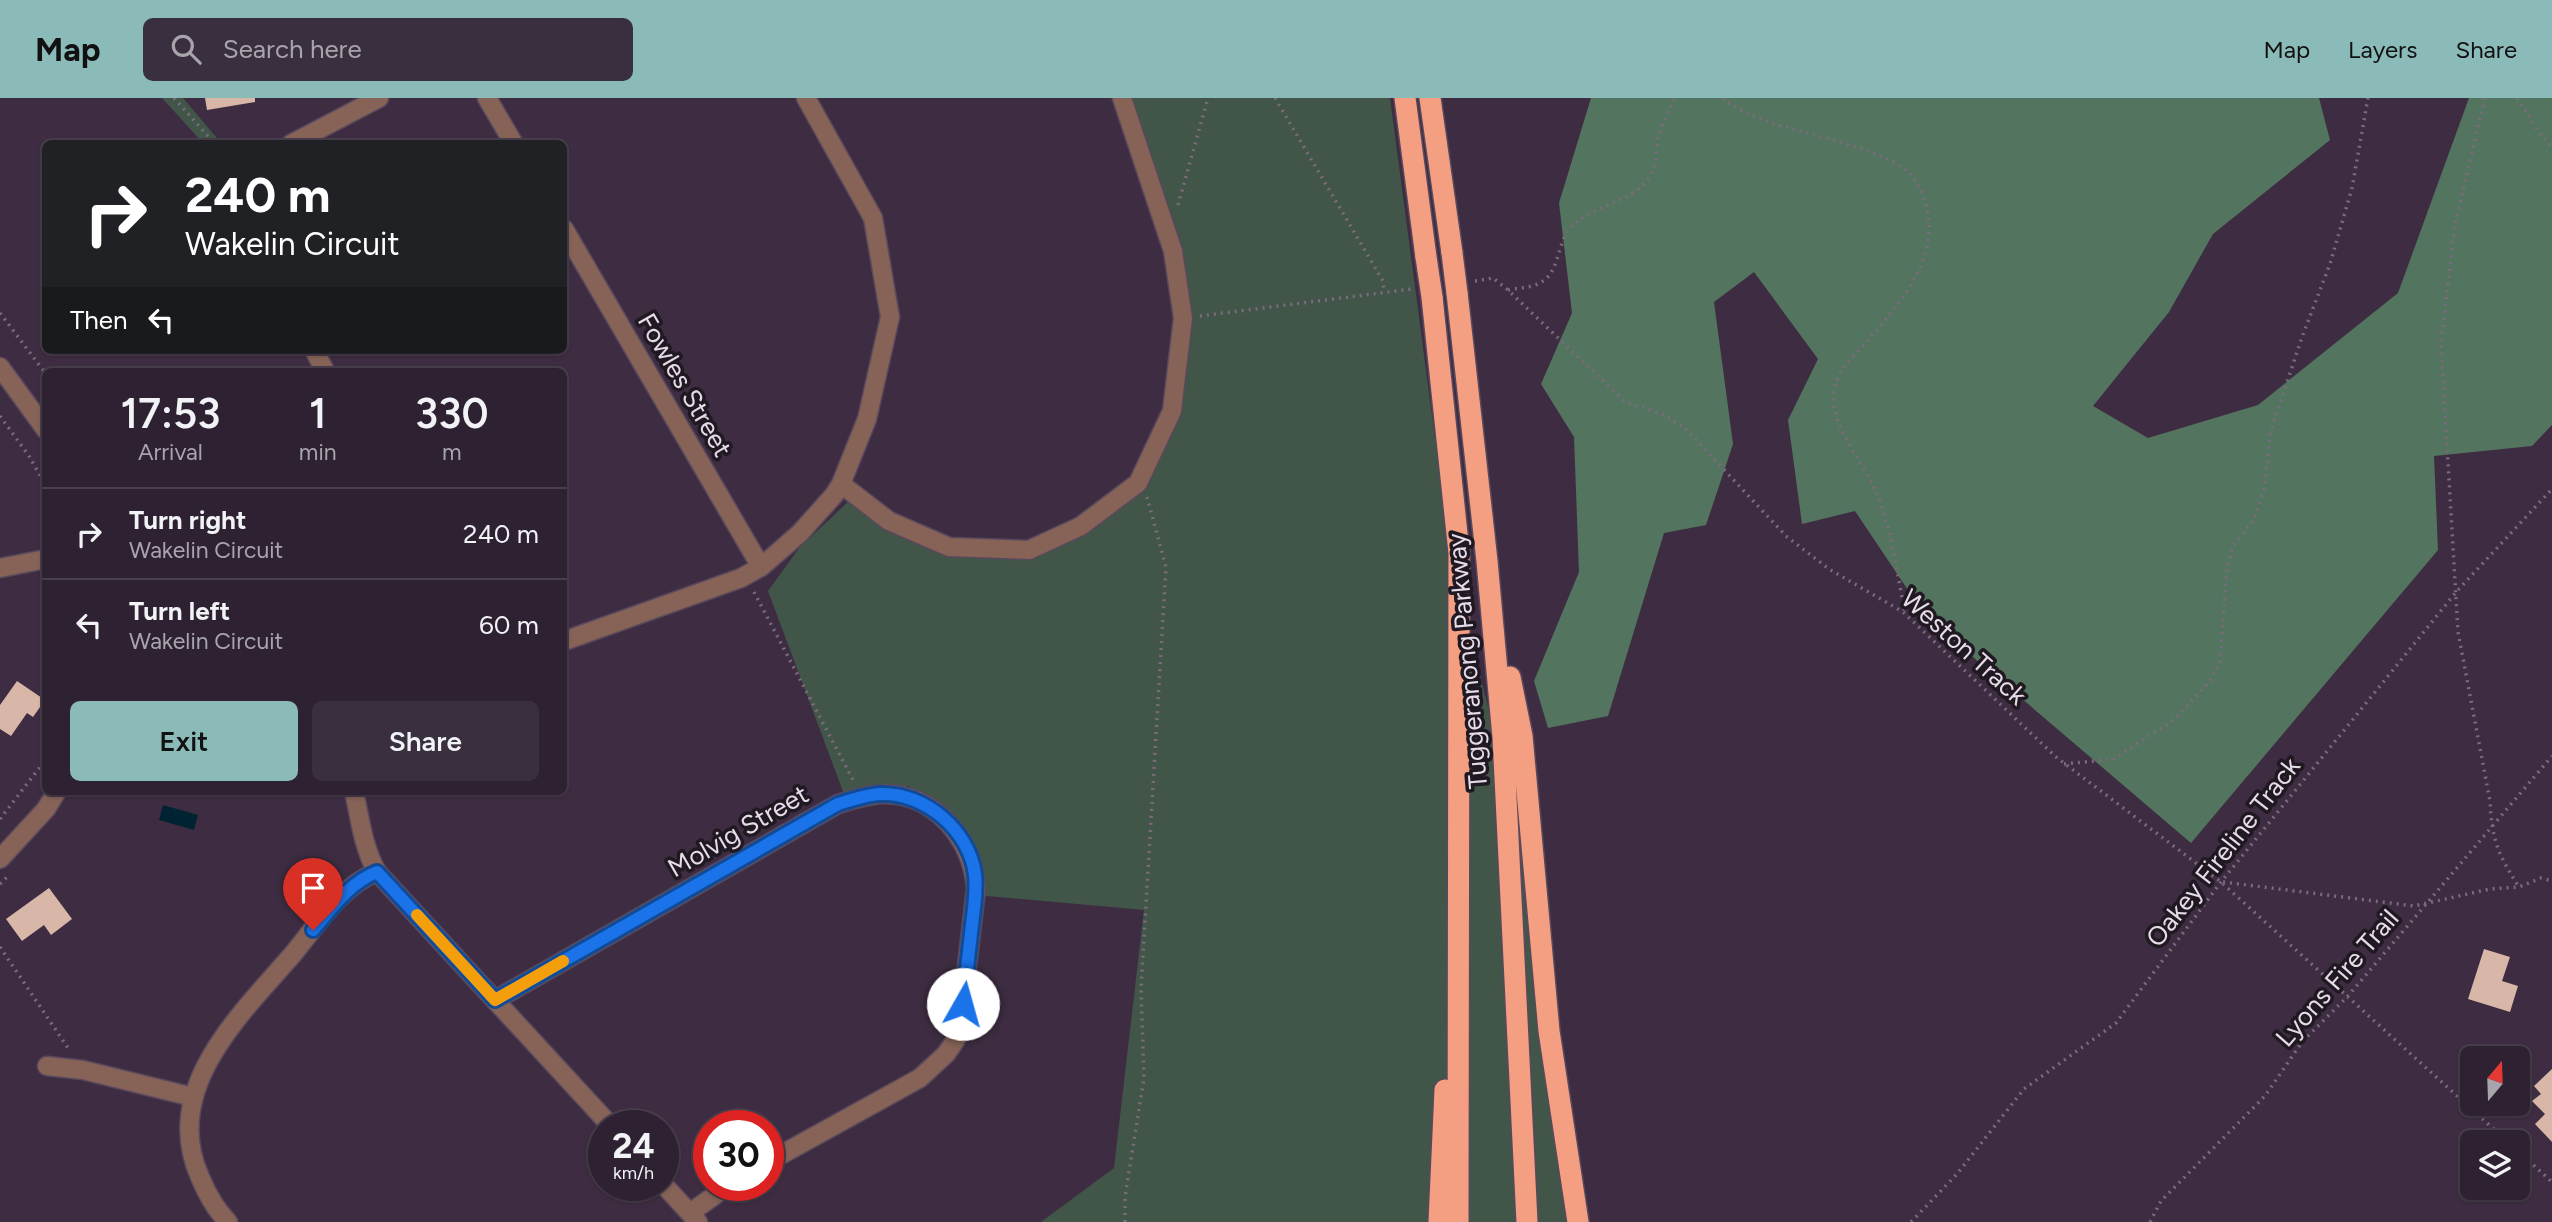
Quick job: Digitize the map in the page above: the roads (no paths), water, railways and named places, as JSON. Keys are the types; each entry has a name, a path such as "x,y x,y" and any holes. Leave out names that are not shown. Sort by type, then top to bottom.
{"highway":[{"name":"Tuggeranong Parkway","path":"1405,98 1426,257 1459,553 1458,1222"},
{"name":"Tuggeranong Parkway","path":"1430,98 1452,253 1462,287 1488,561 1503,737 1527,1222"},
{"path":"1488,561 1521,736 1549,1031 1578,1222"},
{"path":"1439,1222 1458,802"}],"street":[{"path":"299,140 379,98"},
{"path":"487,98 512,140"},
{"path":"567,640 741,578 761,567 800,533 841,484 867,419 890,317 873,218 806,98"},
{"path":"841,484 889,521 949,547 1028,550 1081,526 1138,482 1172,411 1183,318 1173,251 1122,98"},
{"name":"Fowles Street","path":"567,234 761,567"},
{"path":"0,367 42,425"},
{"path":"0,568 42,560"},
{"name":"Molvig Street","path":"495,1000 838,804 881,794 912,800 946,820 966,846 975,873 960,1026 955,1041 946,1054 920,1078 784,1153"},
{"path":"0,859 46,809 55,795"},
{"path":"355,795 369,859 377,872 596,1110"},
{"path":"228,1222 212,1203 196,1168 189,1132 193,1097 198,1081 217,1046 254,999 347,891 362,878 377,872"},
{"path":"47,1066 83,1070 193,1097"},
{"path":"679,1201 694,1217 712,1201"}],"water":[{"path":"163,805 198,815 194,830 159,820"}]}
